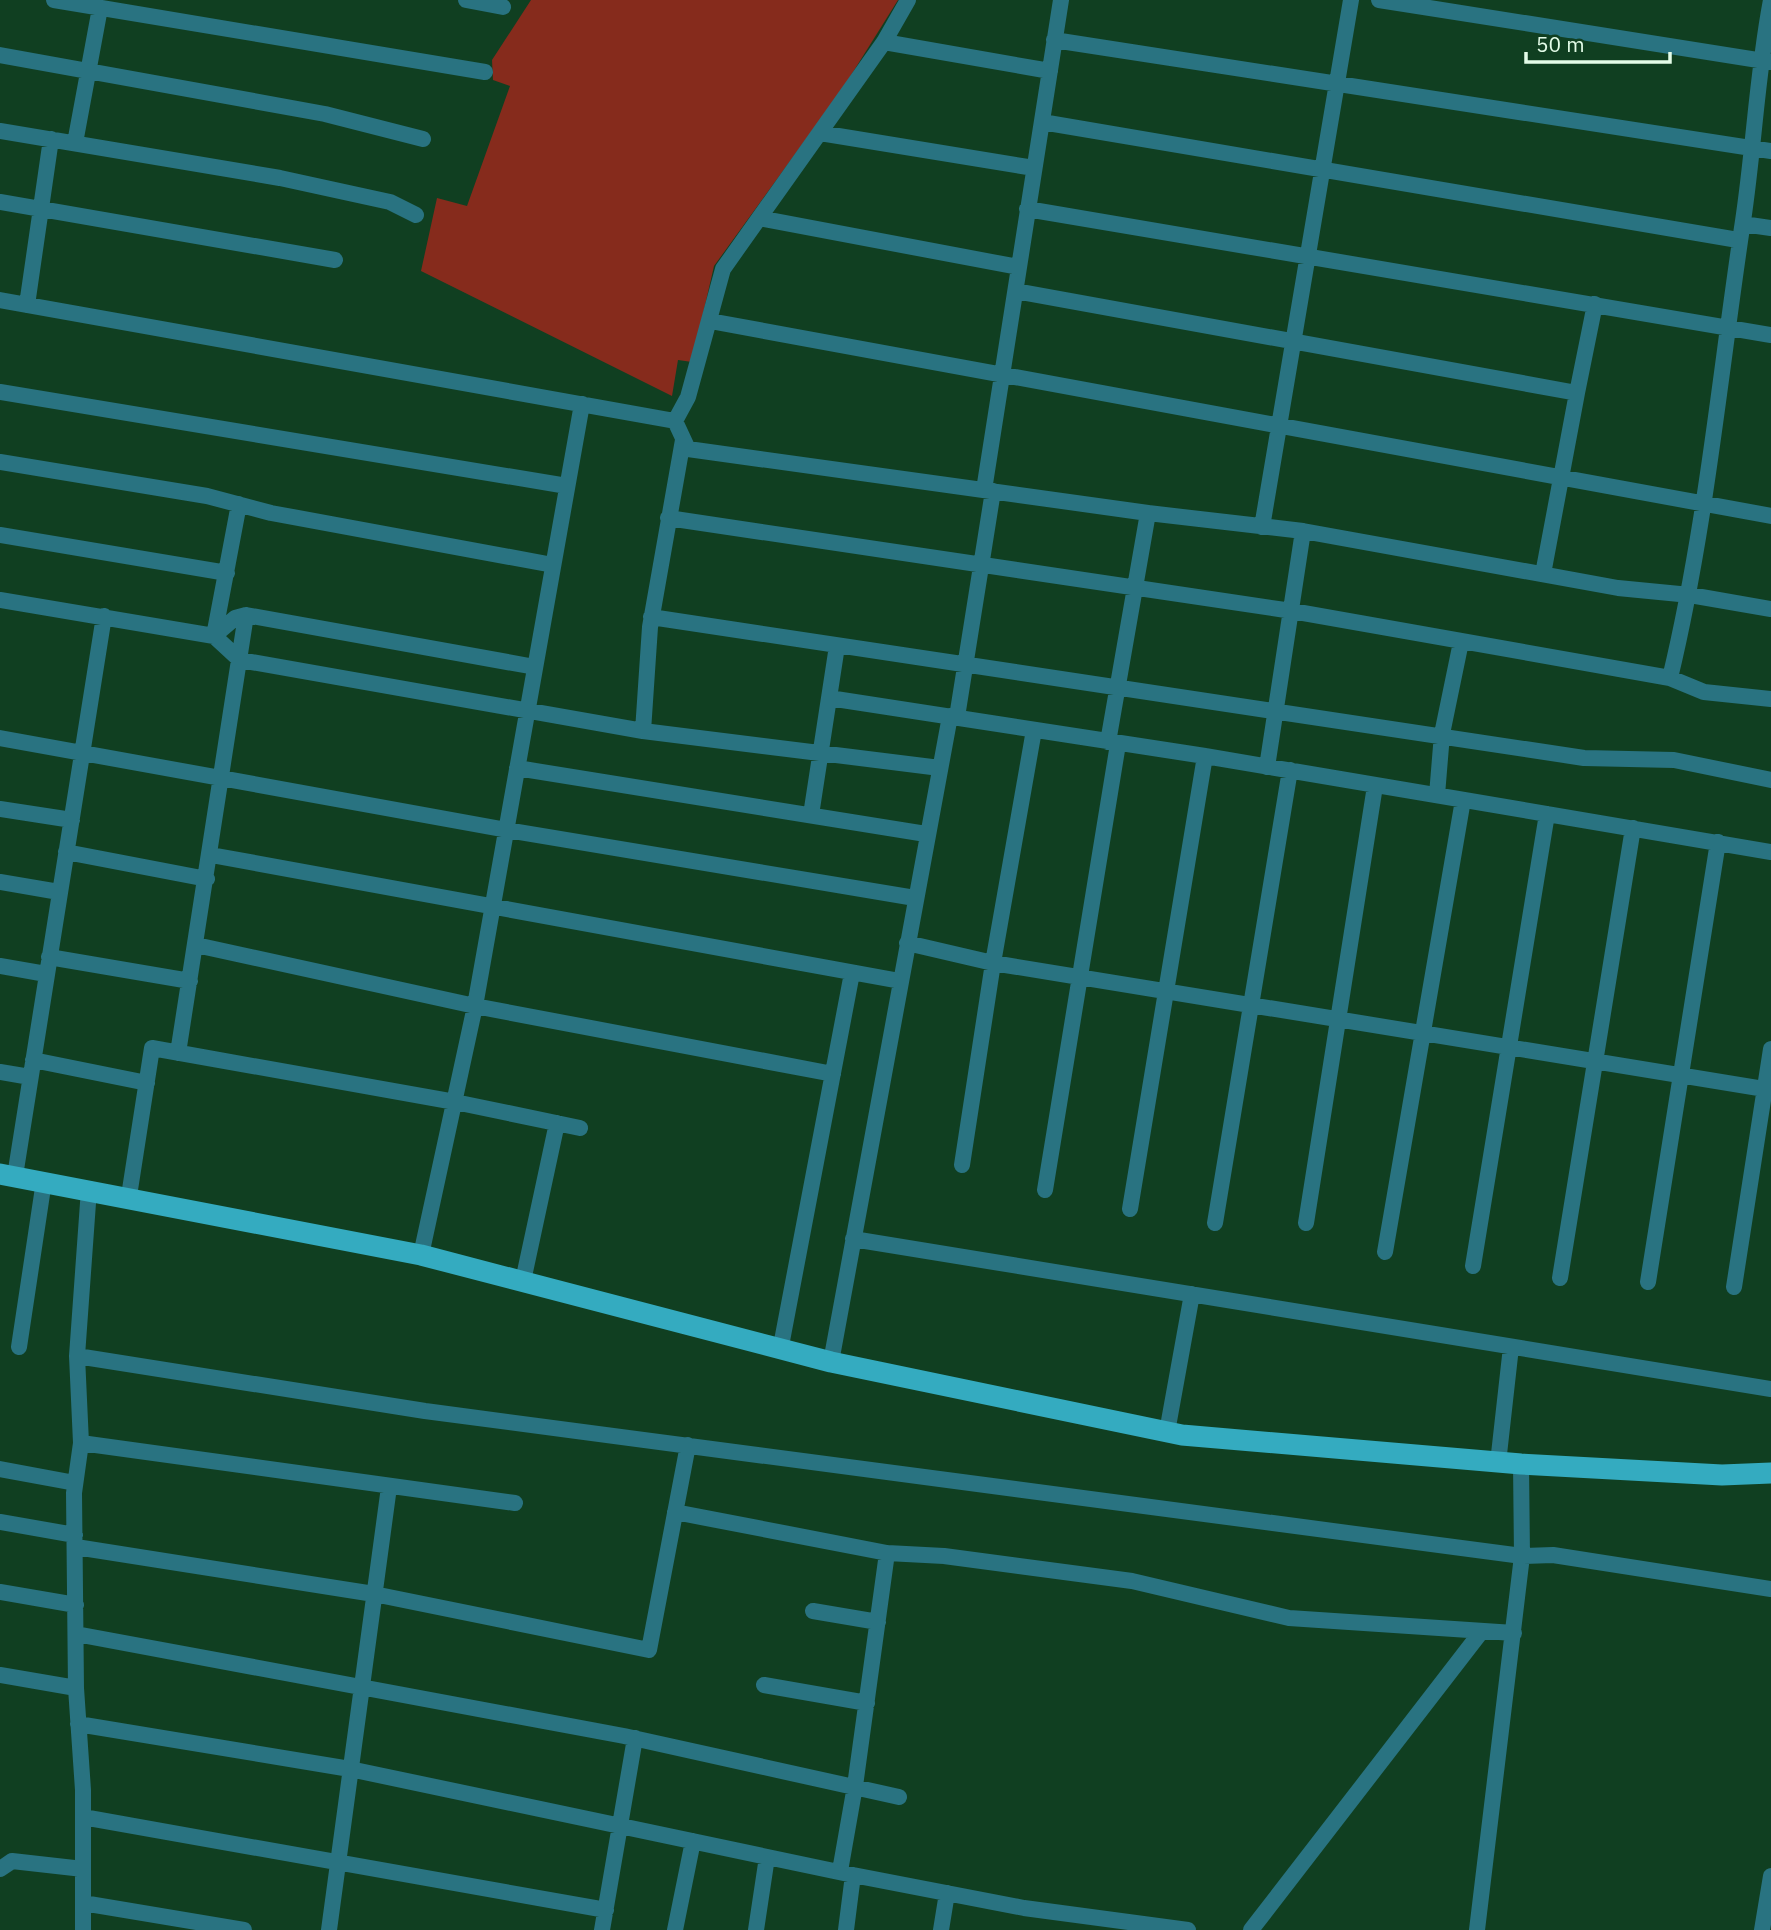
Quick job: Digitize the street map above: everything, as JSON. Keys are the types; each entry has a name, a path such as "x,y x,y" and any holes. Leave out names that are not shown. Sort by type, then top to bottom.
{"main road":[{"path":"7,1175 129,1196 421,1255 781,1346 831,1362 1167,1432 1498,1463 1722,1475 1771,1473"}],"street":[{"path":"54,0 485,72"},
{"path":"466,0 503,7"},
{"path":"675,421 688,397 723,269 884,42 908,0"},
{"path":"831,1362 926,834 966,665 983,566 988,490 1001,377 1061,0"},
{"path":"1262,527 1351,0"},
{"path":"1379,0 1765,61"},
{"path":"1670,678 1690,594 1765,61 1771,0"},
{"path":"75,143 100,8"},
{"path":"1054,40 1771,151"},
{"path":"884,42 1049,71"},
{"path":"0,55 325,114 423,139"},
{"path":"1041,122 1738,240"},
{"path":"0,131 280,178 390,202 416,215"},
{"path":"820,133 1034,168"},
{"path":"27,304 51,139"},
{"path":"0,202 335,260"},
{"path":"1027,209 1727,325 1771,335"},
{"path":"759,218 1018,267"},
{"path":"1742,224 1771,228"},
{"path":"1016,291 1577,393"},
{"path":"0,300 675,421"},
{"path":"1542,574 1595,304"},
{"path":"710,321 1560,480 1771,516"},
{"path":"0,392 567,486"},
{"path":"421,1255 475,1006 582,404"},
{"path":"675,421 688,449 1149,513 1303,531 1618,588 1690,594 1771,609"},
{"path":"643,731 651,617 683,440"},
{"path":"0,462 239,503 271,513 554,565"},
{"path":"214,636 239,503"},
{"path":"1045,1190 1079,977 1113,743 1118,689 1149,513"},
{"path":"668,518 1292,611 1670,678 1704,692 1771,699"},
{"path":"1268,767 1303,531"},
{"path":"0,535 227,573"},
{"path":"0,600 214,636 240,660 527,712 643,731 940,768"},
{"path":"214,636 234,618 246,615 535,667"},
{"path":"178,1053 223,778 246,615"},
{"path":"7,1175 33,1060 104,616"},
{"path":"651,617 1276,713 1442,734 1584,758 1674,760 1771,780"},
{"path":"1437,795 1442,734 1461,642"},
{"path":"811,815 837,646"},
{"path":"829,698 1205,756 1771,852"},
{"path":"962,1165 993,963 1034,730"},
{"path":"0,738 506,830 915,898"},
{"path":"1130,1209 1205,756"},
{"path":"517,768 926,834"},
{"path":"1215,1223 1290,771"},
{"path":"1306,1223 1375,786"},
{"path":"1384,1252 1463,800"},
{"path":"0,809 72,820"},
{"path":"1474,1266 1547,814"},
{"path":"1560,1278 1593,1061 1633,828"},
{"path":"1648,1282 1718,842"},
{"path":"66,852 207,879"},
{"path":"211,855 900,981"},
{"path":"0,883 59,892"},
{"path":"907,943 993,963 1768,1089"},
{"path":"196,945 475,1006 833,1074"},
{"path":"49,957 190,981"},
{"path":"0,966 46,974"},
{"path":"781,1346 852,972"},
{"path":"129,1196 152,1048 454,1101 580,1128"},
{"path":"1734,1287 1768,1089 1771,1049"},
{"path":"33,1060 147,1083"},
{"path":"0,1072 30,1077"},
{"path":"523,1281 557,1123"},
{"path":"19,1347 44,1181"},
{"path":"83,1930 83,1817 76,1688 75,1483 81,1443 77,1356 89,1189"},
{"path":"853,1239 1771,1389"},
{"path":"1167,1432 1192,1294"},
{"path":"1498,1463 1511,1347"},
{"path":"77,1356 425,1411 1522,1556 1553,1555 1771,1589"},
{"path":"81,1443 515,1503"},
{"path":"0,1522 75,1541 374,1594 649,1650 688,1445"},
{"path":"1480,1929 1522,1556 1521,1464"},
{"path":"0,1469 75,1483"},
{"path":"328,1930 389,1487"},
{"path":"675,1512 887,1553 944,1556 1132,1581 1289,1618 1514,1633"},
{"path":"846,1930 847,1873 855,1786 887,1553"},
{"path":"0,1592 76,1605"},
{"path":"813,1611 878,1622"},
{"path":"1251,1930 1481,1632"},
{"path":"76,1634 362,1685 635,1738 899,1797"},
{"path":"0,1675 76,1688"},
{"path":"764,1685 867,1703"},
{"path":"78,1724 351,1769 1024,1908 1188,1930"},
{"path":"602,1930 618,1824 635,1738"},
{"path":"83,1817 606,1910"},
{"path":"675,1930 693,1841"},
{"path":"756,1930 767,1857"},
{"path":"0,1869 12,1861 83,1869"},
{"path":"1762,1930 1771,1876"},
{"path":"940,1930 947,1893"},
{"path":"83,1903 244,1930"}],"shaded area":[{"path":"531,0 898,0 843,88 714,266 692,362 678,360 672,396 421,271 437,198 467,206 510,86 493,80 492,60"}]}
